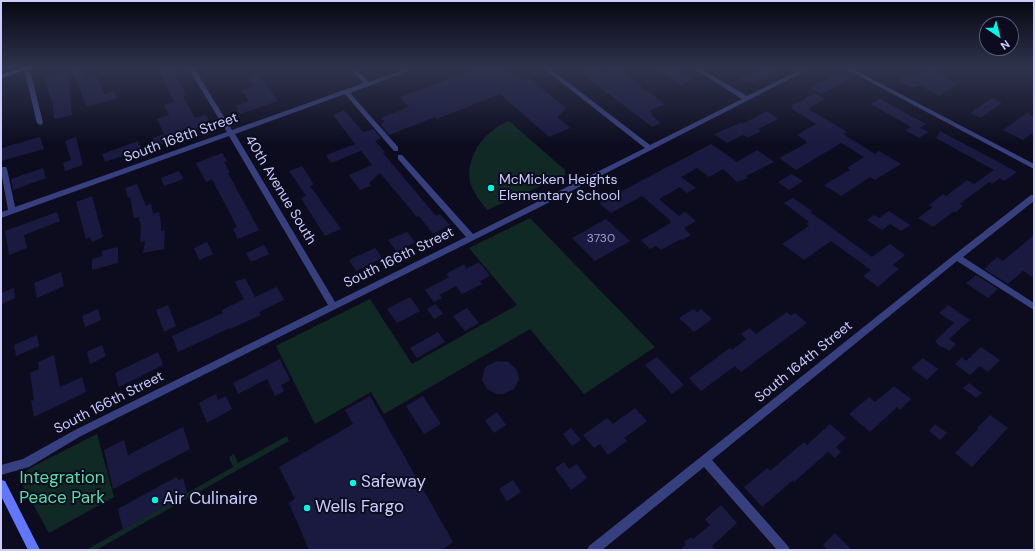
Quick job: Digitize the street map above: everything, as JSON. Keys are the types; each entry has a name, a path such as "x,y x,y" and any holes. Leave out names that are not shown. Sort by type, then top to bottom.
{"main road":[{"path":"1,486 34,550"}],"street":[{"path":"34,94 40,123"},
{"name":"40th Avenue South","path":"207,94 333,306"},
{"name":"South 168th Street","path":"1,215 341,94"},
{"path":"348,94 396,149"},
{"path":"579,94 650,148"},
{"path":"738,94 747,99"},
{"name":"South 166th Street","path":"1,470 25,463 78,433 757,94"},
{"path":"896,94 1034,167"},
{"path":"400,157 471,238"},
{"path":"4,169 12,211"},
{"name":"South 164th Street","path":"593,550 957,256 1034,197"},
{"path":"957,256 1034,307"},
{"path":"705,460 784,550"}],"green space":[{"path":"509,121 565,170 565,175 487,210 477,197 470,183 469,170 477,147 486,136 497,127"},
{"path":"530,218 655,347 584,394 530,329 384,414 371,392 315,424 276,346 370,299 412,364 517,305 469,248"},
{"name":"Integration Peace Park","path":"97,434 114,497 49,533 23,486 21,480 23,474 30,468"},
{"path":"287,436 289,441 96,550 86,550 233,467 229,457 234,454 238,463"}],"building":[{"path":"49,94 70,94 72,115 54,119 53,105"},
{"path":"82,94 116,94 118,98 87,107"},
{"path":"170,94 186,94 187,95 183,96 195,118 206,115 211,124 156,146 152,138 164,134 157,119 169,115 164,105 174,102"},
{"path":"244,94 273,94 278,101 240,114 235,106 249,101"},
{"path":"409,94 548,94 566,108 557,117 570,128 549,137 500,94 437,119 435,117 389,135 381,125 384,121 381,118 409,107 400,97"},
{"path":"608,94 651,94 665,104 649,111 653,114 651,115 661,123 652,127"},
{"path":"813,94 825,99 809,108 810,110 847,132 843,134 875,154 879,151 901,164 875,180 870,177 841,196 824,185 850,170 847,168 864,157 841,143 796,170 779,158 807,143 805,142 807,141 797,135 816,124 791,108 793,107 791,106 796,102 798,103"},
{"path":"993,98 1002,103 981,118 970,113"},
{"path":"880,99 926,124 920,128 928,132 919,138 905,130 911,127 871,104"},
{"path":"344,110 363,132 373,129 381,138 375,141 385,152 383,153 436,216 440,214 450,225 433,234 419,216 417,217 380,173 369,183 371,186 360,190 349,175 372,165 361,151 331,163 326,155 355,144 333,115"},
{"path":"767,111 778,119 758,129 761,131 748,138 743,135 727,143 714,134 740,123 742,124"},
{"path":"1027,113 1034,117 1034,132 1023,140 1003,130"},
{"path":"940,131 1017,172 1004,181 1000,178 992,184 989,182 960,204 963,206 956,212 954,211 933,227 918,218 933,207 929,205 943,194 946,196 967,180 974,184 994,170 936,138"},
{"path":"40,137 44,149 1,161 1,148"},
{"path":"76,137 83,165 65,171 63,163 71,160 65,141"},
{"path":"138,141 142,149 105,162 102,154"},
{"path":"711,144 737,162 757,150 774,162 746,176 748,178 737,182 723,169 709,177 697,168 681,177 696,188 687,193 680,187 659,199 679,216 685,212 696,221 684,228 691,235 682,240 681,239 661,250 656,246 650,249 641,240 671,223 669,221 671,221 642,196 611,213 599,203"},
{"path":"222,153 227,161 224,162 230,173 228,173 259,230 238,239 233,229 237,227 212,179 206,182 196,163"},
{"path":"302,166 314,185 310,186 341,229 325,236 301,198 306,196 289,171"},
{"path":"43,168 46,178 13,190 11,179"},
{"path":"179,171 183,179 164,186 161,178"},
{"path":"792,174 803,181 789,190 778,182"},
{"path":"137,184 146,206 151,204 153,214 159,212 161,231 165,230 164,249 143,253 145,241 140,242 141,227 139,217 134,218 130,197 128,198 125,188"},
{"path":"92,196 103,237 92,242 90,237 86,239 76,202"},
{"path":"793,198 872,257 890,244 905,255 893,265 899,269 878,287 863,276 871,270 831,241 804,260 782,244 809,226 806,224 809,222 784,203"},
{"path":"889,211 910,225 901,231 890,224 882,230 867,220 874,215 879,218"},
{"path":"57,212 60,221 24,235 27,248 9,255 5,231"},
{"path":"606,219 630,241 595,261 572,238"},
{"path":"407,232 415,242 397,252 388,240"},
{"path":"1034,235 1034,278 1023,271 1008,284 984,269 997,257 1003,261"},
{"path":"207,242 213,254 199,260 194,248"},
{"path":"264,245 269,254 251,262 246,253"},
{"path":"118,247 118,263 92,270 92,259 102,256 102,251"},
{"path":"375,248 382,258 356,271 349,260"},
{"path":"479,262 490,276 480,281 482,284 462,294 456,286 439,295 442,298 434,302 425,290 449,277 446,274 464,264 467,268"},
{"path":"61,272 64,286 37,298 34,283"},
{"path":"976,275 998,289 988,298 966,283"},
{"path":"245,278 255,297 277,287 284,300 259,312 261,315 178,352 172,336 223,313 222,310 244,299 235,282"},
{"path":"14,288 15,298 2,304 1,293"},
{"path":"410,297 420,311 397,323 387,309"},
{"path":"436,304 443,314 434,319 427,309"},
{"path":"168,305 176,326 164,332 156,310"},
{"path":"948,305 970,320 949,339 956,344 949,351 941,346 940,347 935,341 954,323 939,313"},
{"path":"467,308 479,323 465,331 453,316"},
{"path":"98,309 101,320 85,327 82,316"},
{"path":"693,309 697,312 701,309 712,319 694,332 679,318"},
{"path":"787,312 791,316 795,313 807,323 741,372 735,366 701,391 689,378 730,348 732,350 746,339 741,334 749,328 756,334"},
{"path":"438,332 445,342 417,358 410,348"},
{"path":"37,335 39,346 16,356 14,345"},
{"path":"102,345 106,356 90,364 87,352"},
{"path":"981,347 1000,360 988,372 980,366 970,375 955,364 962,357 966,361"},
{"path":"158,352 163,365 119,387 115,373"},
{"path":"54,355 60,387 82,377 86,392 34,417 31,401 34,400 30,373 39,369 38,362"},
{"path":"657,357 684,385 672,394 645,365"},
{"path":"923,358 938,369 927,380 911,368"},
{"path":"280,359 290,380 281,385 284,391 275,396 267,379 238,394 233,383"},
{"path":"497,361 508,362 516,369 519,379 514,389 503,394 497,394 487,389 482,380 484,370 487,366"},
{"path":"969,383 982,393 976,398 963,388"},
{"path":"894,386 911,399 900,410 897,407 870,432 849,414 869,397 875,402"},
{"path":"216,394 218,400 226,396 232,409 207,423 199,403"},
{"name":"Safeway","path":"370,396 453,542 442,550 309,550 289,503 295,499 279,467 353,424 345,410"},
{"path":"423,396 441,424 424,434 406,406"},
{"path":"635,408 647,421 624,438 627,441 608,455 600,444 594,448 583,435 607,418 613,424"},
{"path":"497,412 506,425 494,433 485,420"},
{"path":"990,415 1008,428 972,467 955,453"},
{"path":"830,424 846,438 836,447 841,452 835,458 828,452 794,482 793,480 762,507 744,487 767,468 770,471 804,442 807,445"},
{"path":"935,424 947,433 940,440 929,431"},
{"path":"183,427 190,449 113,489 104,450 124,440 128,455"},
{"path":"571,428 581,440 572,446 563,434"},
{"path":"564,462 569,469 577,464 587,478 571,490 555,468"},
{"name":"Air Culinaire","path":"176,477 179,480 183,478 187,493 123,530 118,509"},
{"path":"513,480 521,492 507,501 499,489"},
{"path":"721,505 737,523 712,546 715,550 680,550 686,545 684,542 691,537 693,539 710,525 705,519"},
{"path":"835,533 852,550 828,550 823,545"}],"place":[{"name":"McMicken Heights Elementary School","path":"491,188"},
{"name":"Safeway","path":"353,483"},
{"name":"Air Culinaire","path":"155,500"},
{"name":"Wells Fargo","path":"307,508"}]}
